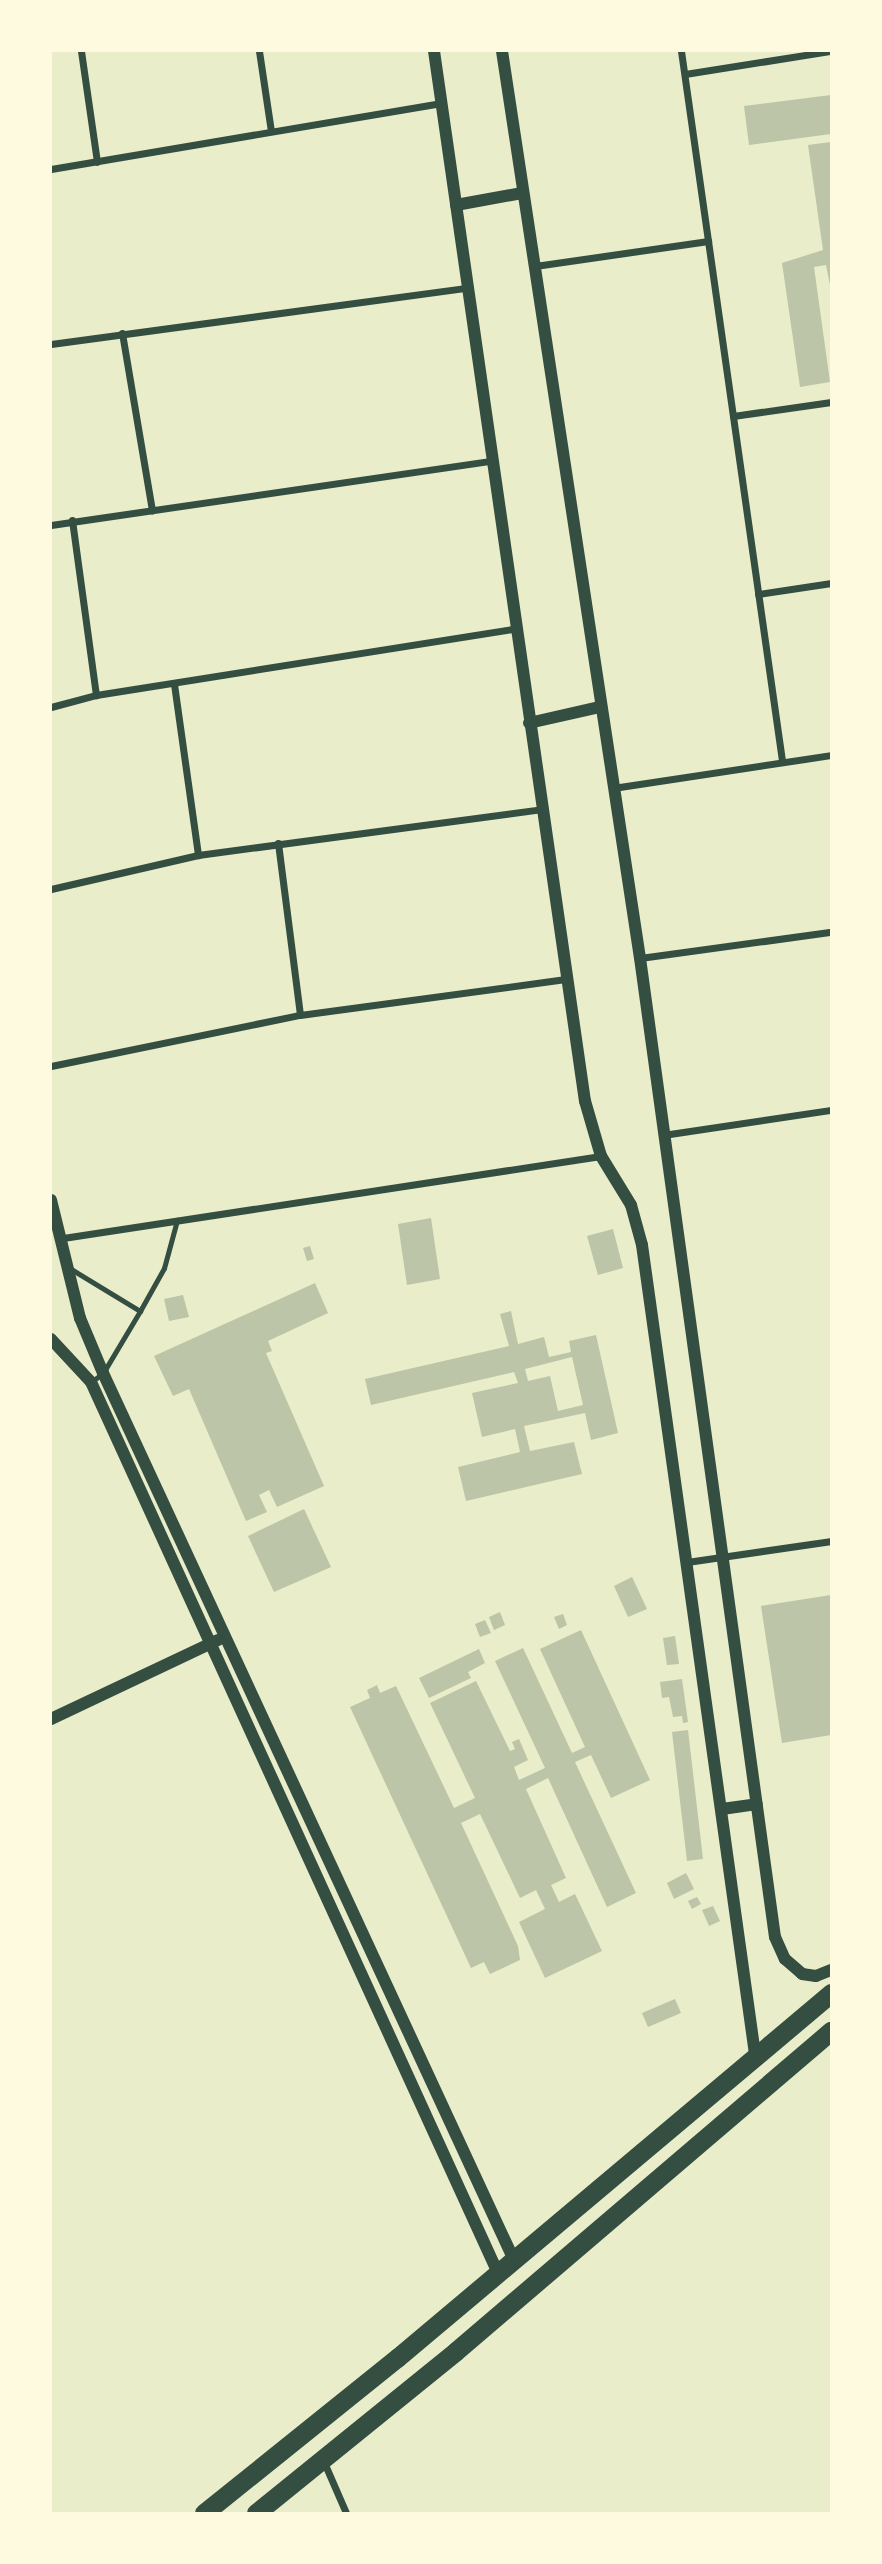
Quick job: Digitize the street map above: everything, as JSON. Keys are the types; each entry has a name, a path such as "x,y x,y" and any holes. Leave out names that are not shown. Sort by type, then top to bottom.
{"highway":[{"path":"204,2513 514,2260 755,2054 831,1993"},
{"path":"256,2513 275,2503 323,2459 831,2031"}],"street":[{"path":"81,51 97,162"},
{"path":"259,51 271,131"},
{"path":"434,51 515,629 585,1101 601,1156 638,1224 755,2054"},
{"path":"502,51 612,788 640,958 721,1557 779,1949 802,1974 816,1976 831,1970"},
{"path":"681,51 782,761"},
{"path":"685,74 831,51"},
{"path":"51,169 441,103"},
{"path":"456,205 522,193"},
{"path":"536,266 708,241"},
{"path":"51,345 122,333 466,288"},
{"path":"122,333 152,510"},
{"path":"733,416 831,402"},
{"path":"51,525 492,461"},
{"path":"72,520 96,695"},
{"path":"758,594 831,583"},
{"path":"51,706 96,695 515,629"},
{"path":"174,684 198,855"},
{"path":"529,723 600,707"},
{"path":"612,788 831,755"},
{"path":"51,889 198,855 542,809"},
{"path":"278,843 300,1015"},
{"path":"640,958 831,932"},
{"path":"51,1066 300,1015 566,979"},
{"path":"662,1136 831,1110"},
{"path":"63,1238 601,1156"},
{"path":"51,1200 63,1238 67,1266 103,1373 514,2260"},
{"path":"51,1339 91,1382 213,1643 498,2273"},
{"path":"687,1562 831,1541"},
{"path":"51,1719 227,1636"},
{"path":"722,1810 757,1804"},
{"path":"323,2459 346,2513"}],"lane":[{"path":"91,1382 103,1373 164,1268 177,1220"},
{"path":"67,1266 140,1311"}],"building":[{"path":"831,95 831,134 749,145 744,106"},
{"path":"831,142 831,290 826,265 814,267 830,382 800,387 782,263 823,250 808,145"},
{"path":"431,1218 440,1279 407,1285 398,1224"},
{"path":"613,1229 623,1268 598,1275 587,1236"},
{"path":"310,1246 314,1259 307,1261 303,1248"},
{"path":"315,1283 328,1313 268,1341 272,1351 266,1353 324,1486 277,1507 269,1490 259,1495 267,1512 246,1521 189,1389 173,1396 154,1356"},
{"path":"183,1295 189,1317 169,1321 164,1299"},
{"path":"511,1311 518,1344 544,1337 549,1357 571,1352 569,1341 596,1335 618,1433 591,1440 585,1413 524,1426 530,1451 574,1442 582,1474 466,1501 458,1467 520,1452 515,1429 482,1437 472,1393 518,1383 514,1372 371,1405 365,1379 509,1346 500,1314","holes":["572,1357 583,1405 558,1411 550,1376 528,1381 525,1369"]},
{"path":"304,1509 331,1567 274,1592 248,1536"},
{"path":"632,1577 647,1609 628,1617 614,1586"},
{"path":"831,1595 831,1735 782,1743 761,1606"},
{"path":"500,1612 505,1625 494,1630 489,1617"},
{"path":"563,1614 567,1625 559,1629 554,1617"},
{"path":"485,1620 491,1633 480,1637 475,1624"},
{"path":"581,1630 650,1780 611,1798 591,1755 575,1762 636,1893 607,1907 548,1778 526,1789 566,1878 551,1885 559,1902 575,1894 602,1951 545,1978 519,1922 545,1909 536,1890 520,1898 480,1814 461,1823 518,1946 520,1960 490,1974 484,1962 471,1968 350,1707 370,1698 367,1690 377,1685 380,1693 396,1686 454,1808 475,1798 430,1703 476,1681 510,1751 515,1749 512,1742 519,1739 528,1760 514,1767 519,1780 545,1768 495,1661 523,1648 572,1753 585,1747 540,1649"},
{"path":"675,1636 679,1664 667,1665 663,1638"},
{"path":"479,1649 485,1663 468,1672 471,1678 429,1698 419,1678"},
{"path":"682,1679 688,1722 683,1723 682,1716 673,1717 669,1697 662,1698 660,1682"},
{"path":"688,1730 703,1859 687,1861 672,1732"},
{"path":"686,1873 694,1889 674,1899 667,1883"},
{"path":"697,1897 701,1904 692,1909 688,1901"},
{"path":"713,1906 720,1921 709,1926 702,1910"},
{"path":"675,1999 681,2013 648,2027 642,2013"}]}
